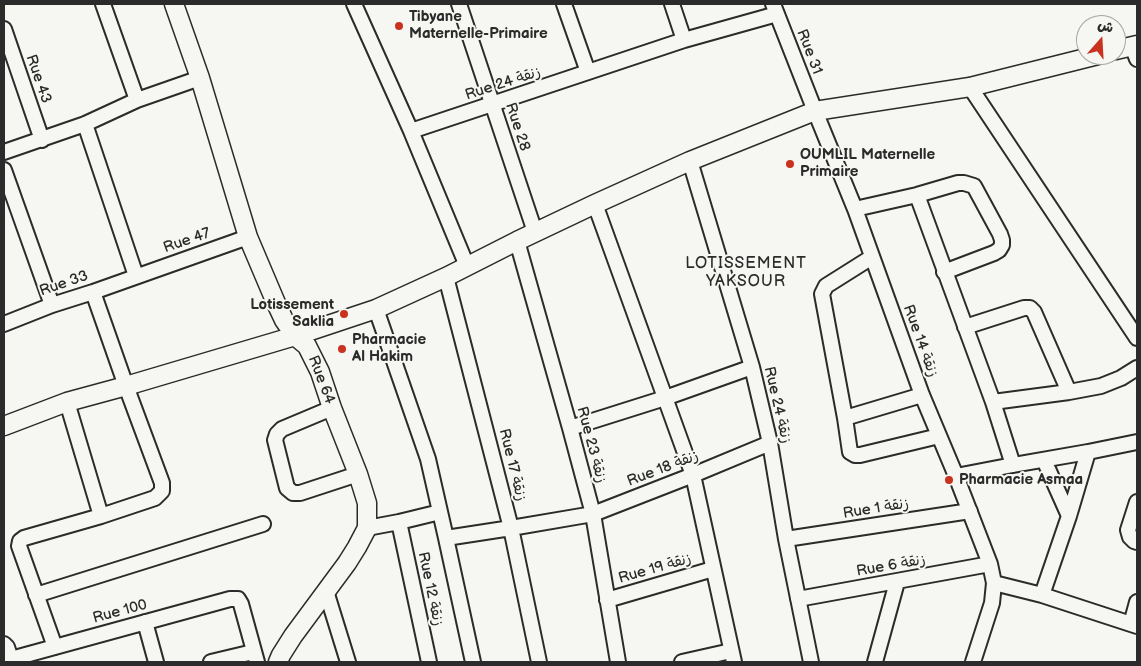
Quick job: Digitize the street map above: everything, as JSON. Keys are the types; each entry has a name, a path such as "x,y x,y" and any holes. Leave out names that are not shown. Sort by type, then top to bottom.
{"street":[{"path":"103,4 137,100"},
{"name":"Rue 64","path":"174,4 200,78 248,237 284,320 295,336 307,346 314,358 358,474 367,503 367,528 357,547 293,636 278,662"},
{"path":"354,4 411,131 467,266"},
{"name":"Rue 28","path":"459,4 535,232"},
{"path":"564,4 588,72"},
{"path":"672,4 684,40"},
{"name":"Rue 24 زنقة","path":"411,131 775,9"},
{"name":"Rue 31","path":"775,9 815,111"},
{"name":"Rue 43","path":"4,29 42,140"},
{"path":"4,426 67,402 295,336 376,309 446,277 535,232 690,161 815,111 970,87 1076,60"},
{"path":"4,152 85,124 137,100 200,78"},
{"path":"970,87 1137,338"},
{"name":"Rue 14 زنقة","path":"815,111 855,209 922,395 970,511 990,564 994,582"},
{"path":"85,124 136,276"},
{"name":"Rue 24 زنقة","path":"690,161 752,366 770,443 786,539 812,662"},
{"path":"4,170 52,305"},
{"path":"855,209 917,195 958,183 974,186 1000,234 1002,245 994,253 944,272"},
{"path":"917,195 993,402 1013,464"},
{"path":"595,204 693,475 732,657 682,662"},
{"name":"Rue 47","path":"136,276 248,237"},
{"name":"Rue 23 زنقة","path":"516,241 593,514 618,662"},
{"path":"872,258 826,286 822,294 850,452 860,455 939,436"},
{"name":"Rue 33","path":"4,324 136,276"},
{"name":"Rue 17 زنقة","path":"446,277 511,528 539,662"},
{"path":"55,647 19,546 20,541 24,538 155,498 162,491 162,483 93,292"},
{"path":"965,326 1024,308 1030,308 1034,312 1070,392"},
{"path":"376,309 428,459 473,662"},
{"path":"570,428 665,398 752,366"},
{"path":"993,402 1101,386 1121,378 1137,368"},
{"path":"845,418 922,395"},
{"path":"67,402 101,516"},
{"path":"332,408 277,434 275,440 287,488 293,493 300,493 358,474"},
{"path":"956,476 1137,442"},
{"name":"Rue 18 زنقة","path":"446,538 593,514 770,443"},
{"path":"1042,595 1069,516 1088,452"},
{"path":"1044,460 1069,516"},
{"path":"1137,502 1128,530 1130,537 1137,542"},
{"name":"Rue 1 زنقة","path":"786,539 970,511"},
{"path":"367,528 440,512"},
{"name":"Rue 12 زنقة","path":"399,522 429,662"},
{"path":"36,595 263,524"},
{"name":"Rue 6 زنقة","path":"798,600 990,564"},
{"name":"Rue 19 زنقة","path":"607,600 713,569"},
{"path":"875,662 897,582"},
{"path":"973,662 992,602 994,582 1042,595 1134,625 1137,602"},
{"path":"326,591 348,662"},
{"name":"Rue 100","path":"12,661 55,647 230,599 238,599 241,604 255,657"},
{"path":"145,622 156,662"},
{"path":"4,644 12,661"},
{"path":"211,662 255,657"}],"place":[{"name":"Tibyane Maternelle-Primaire","path":"399,26"},
{"name":"OUMLIL Maternelle Primaire","path":"790,164"},
{"name":"Lotissement Saklia","path":"344,314"},
{"name":"Pharmacie Al Hakim","path":"342,349"},
{"name":"Pharmacie Asmaa","path":"949,480"}],"district":[{"name":"LOTISSEMENT YAKSOUR","path":"746,273"}]}
